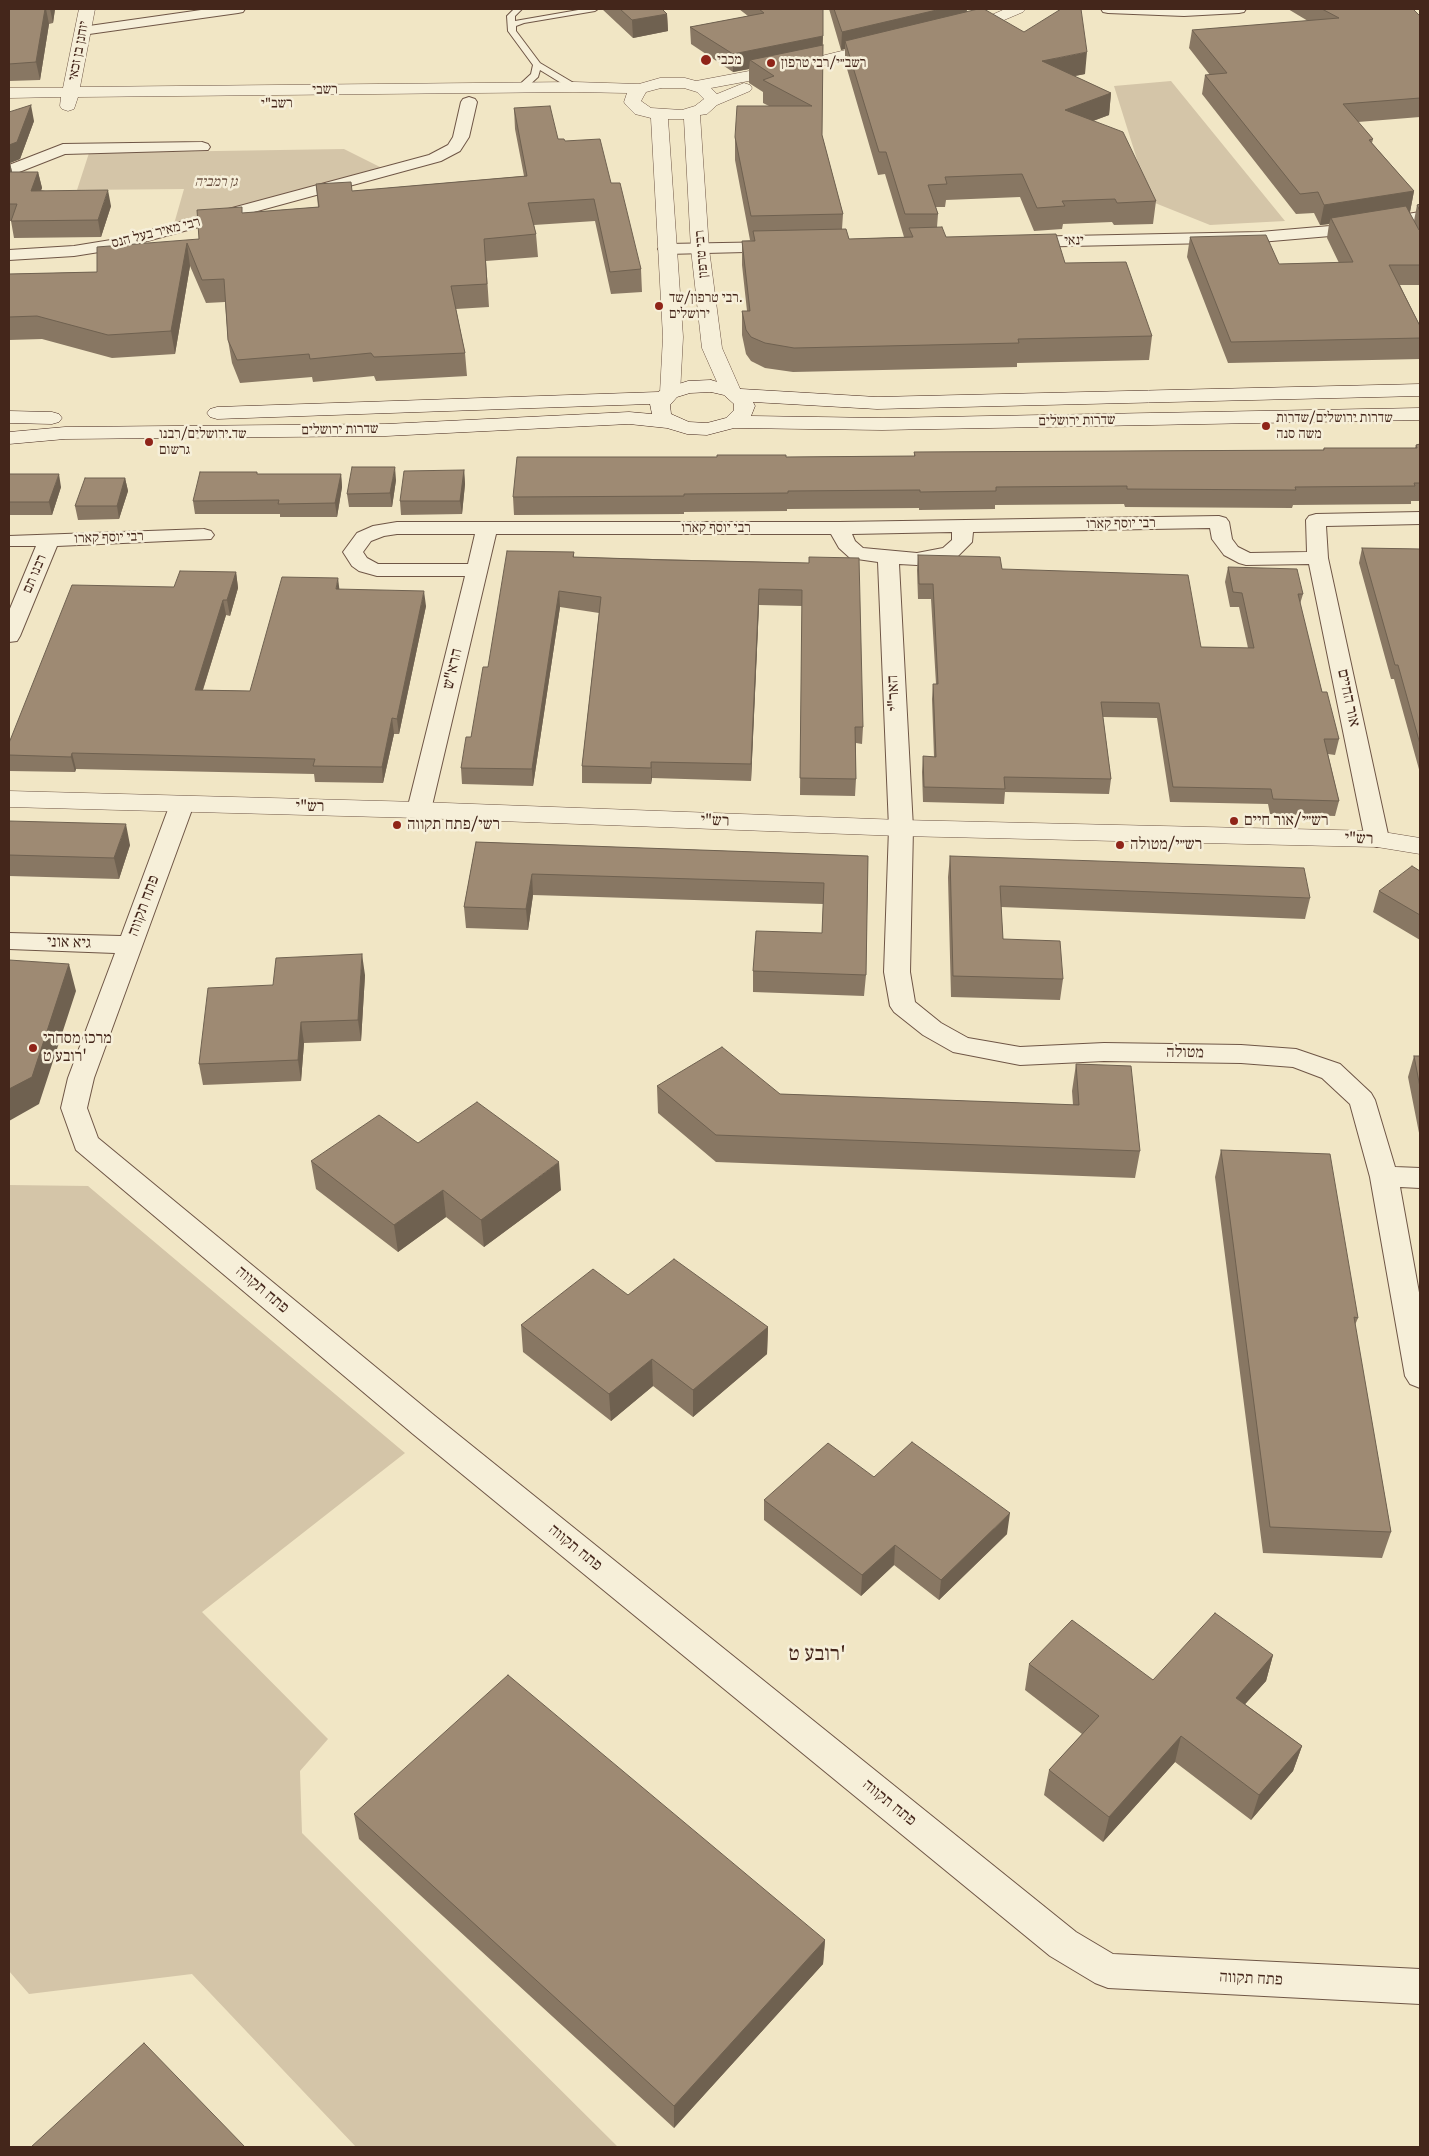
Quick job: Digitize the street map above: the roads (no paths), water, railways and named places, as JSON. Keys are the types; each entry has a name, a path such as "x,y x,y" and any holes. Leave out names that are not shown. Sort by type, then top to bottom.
{"street":[{"name":"יוחנן בן זכאי","path":"69,99 86,9"},
{"path":"82,31 238,9"},
{"path":"946,31 992,20 1018,9"},
{"path":"1108,9 1192,12 1239,9"},
{"path":"696,86 797,66 899,42"},
{"path":"670,422 660,411 660,405 666,396 673,337 659,115 692,113 711,102 797,66"},
{"name":"רשבי","path":"9,94 69,99 574,87 640,89 660,83 673,82 696,86"},
{"path":"696,86 708,93 711,102"},
{"path":"635,106 632,98 640,89"},
{"name":"רשב\"י","path":"9,107 69,99 469,102 594,100 635,106 649,113 659,115"},
{"name":"רבי מאיר בעל הנס","path":"9,255 74,251 118,244 435,158 454,148 461,137 469,102"},
{"name":"רבי טרפון","path":"692,113 700,249 712,348 734,393 745,406 744,412 733,422"},
{"path":"9,171 64,149 202,147"},
{"name":"ינאי","path":"1004,242 1260,237 1411,222"},
{"path":"667,249 796,246"},
{"name":"שדרות ירושלים","path":"9,417 370,409 666,396 688,387 700,386 711,386 734,393 877,403 1420,390"},
{"name":"שדרות ירושלים","path":"9,438 65,433 386,430 629,418 670,422 687,428 707,429 733,422 882,424 1420,414"},
{"name":"אור החיים","path":"1377,839 1318,558 1316,520 1420,518"},
{"name":"רבי יוסף קארו","path":"477,570 377,570 366,567 359,562 353,552 364,537 380,530 397,528 839,528 1219,522 1222,539 1231,551 1246,559 1318,558"},
{"path":"839,528 846,544 857,554 917,559 950,553 962,542 963,526"},
{"name":"הרא\"ש","path":"419,810 487,528"},
{"name":"רבי יוסף קארו","path":"15,541 204,535"},
{"name":"רבנו תם","path":"9,636 49,540"},
{"name":"האר\"י","path":"888,558 901,828"},
{"name":"רש\"י","path":"9,799 419,810 901,828 1377,839 1420,846"},
{"name":"פתח תקווה","path":"182,804 81,1078 74,1108 86,1143 431,1431 1063,1944 1108,1972 1420,1988"},
{"name":"מטולה","path":"901,828 897,972 903,1006 932,1029 962,1046 1020,1056 1104,1052 1240,1054 1296,1058 1331,1071 1362,1100 1384,1177 1420,1376"},
{"name":"גיא אוני","path":"9,942 129,945"},
{"path":"1384,1177 1420,1178"}],"lane":[{"path":"518,9 511,16 512,31 537,65 574,87"},
{"path":"512,25 524,20 595,9"},
{"path":"521,88 535,75 537,65"}],"place":[{"name":"מכבי","path":"706,60"},
{"name":"רשב״י/רבי טרפון","path":"771,63"},
{"name":"רבי טרפון/שד. ירושלים","path":"659,306"},
{"name":"שדרות ירושלים/שדרות משה סנה","path":"1266,426"},
{"name":"שד.ירושלים/רבנו גרשום","path":"149,442"},
{"name":"רש״י/אור חיים","path":"1234,821"},
{"name":"רשי/פתח תקווה","path":"397,825"},
{"name":"רש״י/מטולה","path":"1120,845"},
{"name":"מרכז מסחרי רובע ט'","path":"33,1048"}],"district":[{"name":"רובע ט'","path":"817,1655"}],"park label":[{"name":"גן רמביה","path":"216,182"}]}
